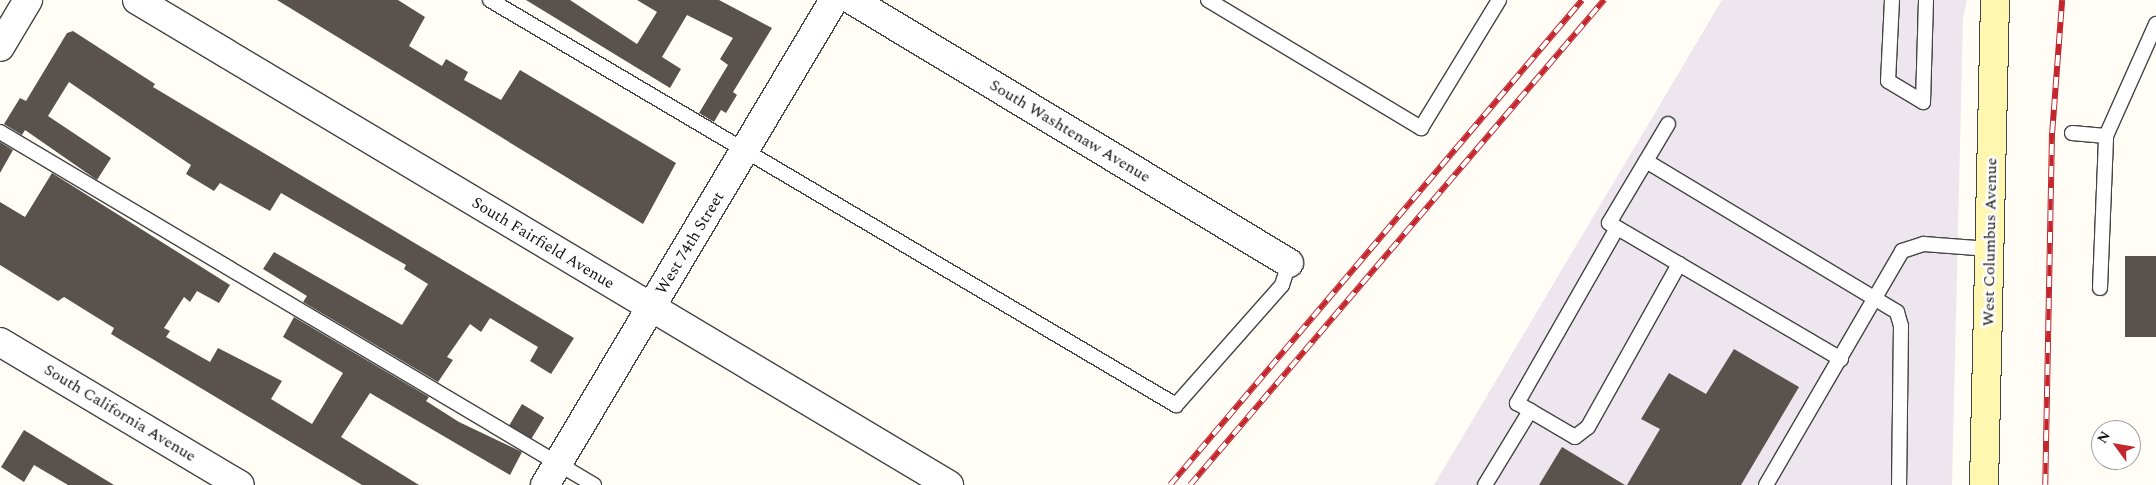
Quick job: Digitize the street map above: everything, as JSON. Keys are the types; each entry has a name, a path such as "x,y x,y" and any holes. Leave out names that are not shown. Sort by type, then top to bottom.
{"main road":[{"name":"West Columbus Avenue","path":"1984,485 1995,0"}],"street":[{"path":"0,47 28,0"},
{"name":"South Fairfield Avenue","path":"137,0 949,485"},
{"name":"West 74th Street","path":"551,474 834,0"},
{"name":"South Washtenaw Avenue","path":"852,0 1289,263"},
{"name":"South California Avenue","path":"0,342 240,485"}],"lane":[{"path":"490,0 1176,405 1282,285 1289,263"},
{"path":"1208,0 1421,128 1499,0"},
{"path":"1892,0 1888,81 1923,102 1926,0"},
{"path":"2100,288 2106,136 2156,24"},
{"path":"1668,124 1609,223 1841,359"},
{"path":"0,132 551,474 594,485"},
{"path":"2072,133 2106,136"},
{"path":"1646,161 1897,312 1901,326 1899,485"},
{"path":"1617,228 1516,403 1576,437 1588,427 1679,264"},
{"path":"1766,485 1876,300 1902,251 1924,244 1989,250"},
{"path":"1485,485 1530,410"}],"shaded area":[{"path":"1722,0 1967,0 1963,18 1952,485 1434,485"}],"building":[{"path":"277,0 398,0 425,17 409,46 442,66 446,59 468,72 464,80 501,100 520,70 676,163 643,224"},
{"path":"526,0 570,0 637,44 657,12 637,0 719,0 772,28 733,92 737,95 726,113 721,110 714,122 699,113 728,65 720,59 733,38 687,15 662,57 681,69 670,88"},
{"path":"73,31 155,84 153,87 574,338 551,374 530,361 538,347 490,318 481,332 470,324 447,357 453,360 438,382 303,302 307,296 263,269 274,252 402,325 428,284 404,269 406,265 281,193 270,211 220,183 214,191 186,174 191,165 69,82 48,116 111,158 97,180 25,130 22,135 4,124 20,98 26,101 67,33"},
{"path":"0,142 13,150 0,173"},
{"path":"52,173 230,285 219,303 197,291 190,302 184,297 164,328 170,331 166,337 210,362 218,348 282,381 271,399 312,424 343,373 283,337 294,317 429,397 426,401 459,422 522,452 510,475 370,393 341,437 419,485 362,485 111,334 114,328 64,297 58,301 0,265 0,202 25,217"},
{"path":"2125,256 2156,256 2156,337 2125,337"},
{"path":"1734,349 1799,387 1741,485 1627,485 1660,429 1641,419 1669,373 1706,394"},
{"path":"522,404 544,417 531,439 509,425"},
{"path":"24,430 114,485 68,485 34,465 24,482 1,467"},
{"path":"1562,447 1625,485 1539,485"}],"railway":[{"path":"1170,485 1582,0"},
{"path":"1190,485 1604,0"},
{"path":"2045,485 2052,132 2062,0"}]}
